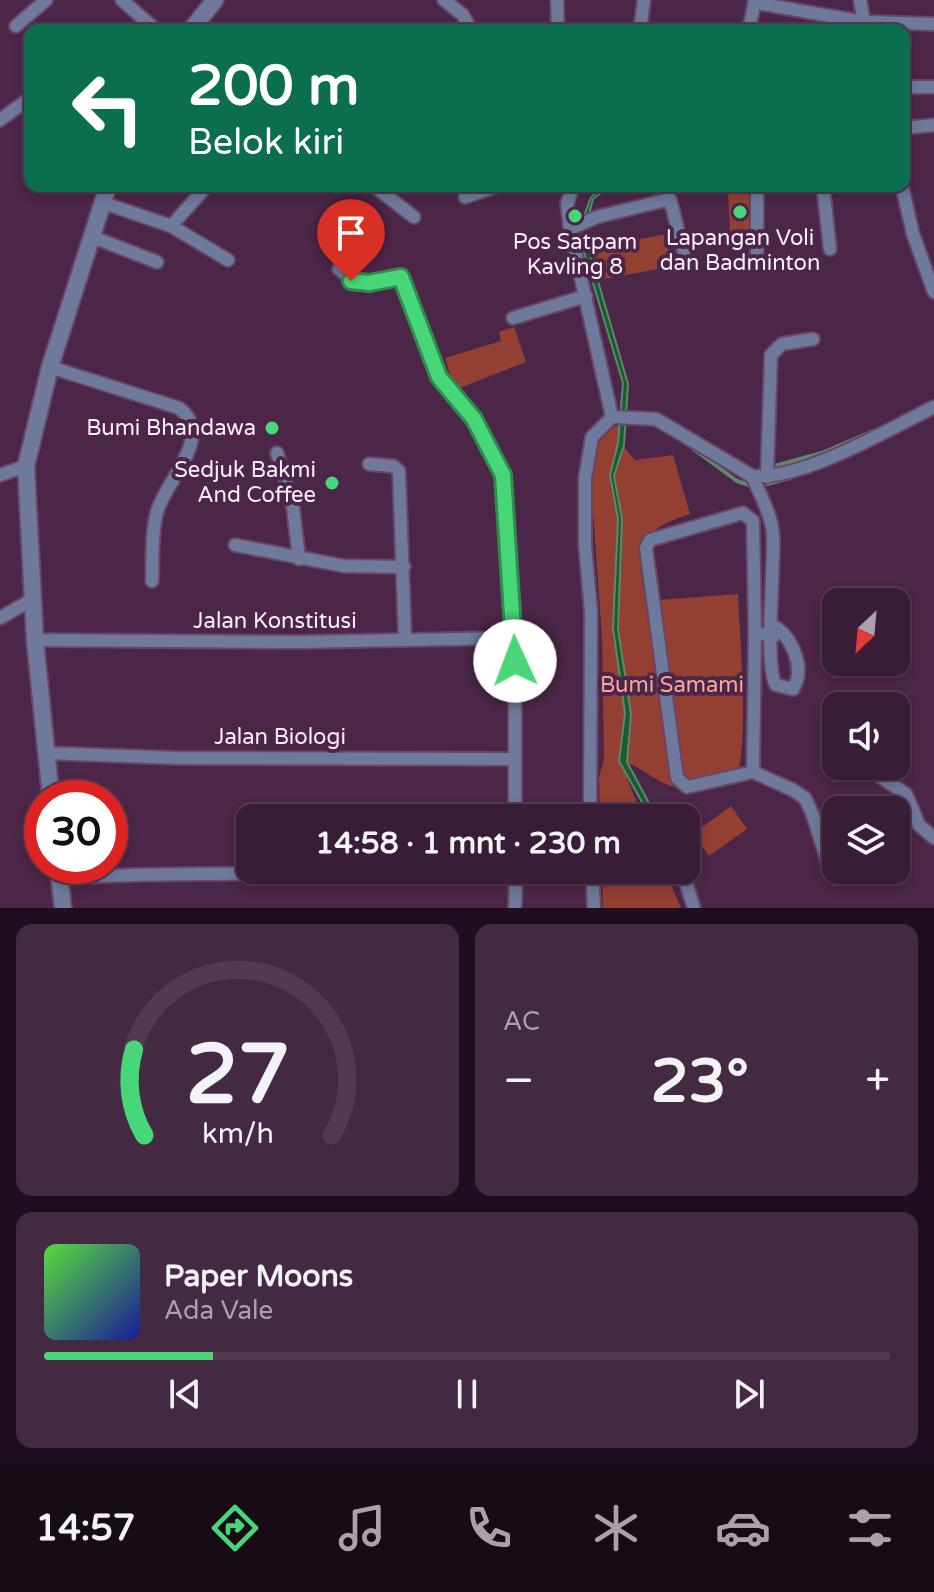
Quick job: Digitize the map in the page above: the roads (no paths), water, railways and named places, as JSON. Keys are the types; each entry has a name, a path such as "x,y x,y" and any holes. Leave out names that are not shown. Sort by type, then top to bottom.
{"street":[{"path":"16,26 46,0"},
{"path":"122,0 149,24"},
{"path":"202,24 215,0"},
{"path":"444,0 463,15 468,24"},
{"path":"557,0 558,24"},
{"path":"641,24 644,0"},
{"path":"860,0 866,24"},
{"path":"751,24 759,2 861,24"},
{"path":"910,24 934,24"},
{"path":"910,87 934,87"},
{"path":"0,120 24,102"},
{"path":"910,127 934,125"},
{"path":"49,780 35,640 26,466 50,367 105,192"},
{"path":"171,226 202,192"},
{"path":"382,192 414,217"},
{"path":"465,197 480,192"},
{"path":"571,192 567,204 575,226 586,296 615,417"},
{"path":"757,192 757,260"},
{"path":"824,192 830,249"},
{"path":"903,192 913,234 934,292"},
{"path":"575,226 597,217 670,199 684,253"},
{"path":"101,202 171,226 228,260"},
{"path":"90,236 157,262"},
{"path":"339,269 358,284 401,277 439,377 474,419 503,475 515,638 515,804"},
{"path":"513,318 586,296"},
{"path":"767,477 771,355 782,344 813,339"},
{"path":"50,367 179,408 191,419 194,426 184,463 158,507 154,523 152,581"},
{"path":"590,804 591,612 585,545 585,478 592,437 615,417 640,416 678,430 752,476 767,477 848,449 934,407"},
{"path":"277,453 293,507 299,559"},
{"path":"369,464 393,466 399,471 405,639"},
{"path":"0,475 26,466"},
{"path":"752,476 773,534 769,582 772,631 755,632"},
{"path":"753,772 753,521 743,513 650,540 646,548 677,778 687,787 753,772 805,798 822,846"},
{"path":"235,545 344,566 404,567"},
{"path":"0,618 33,599"},
{"name":"Jalan Konstitusi","path":"35,640 515,638"},
{"name":"Jalan Biologi","path":"47,753 177,758 514,759"},
{"path":"885,780 906,794 916,820 934,838"},
{"path":"128,872 236,872"},
{"path":"60,884 63,908"},
{"path":"515,908 516,884"},
{"path":"593,884 594,908"},
{"path":"686,884 694,908"}],"waterway":[{"path":"771,467 822,453 878,429"},
{"path":"684,442 737,481 752,486"},
{"path":"767,484 793,477"}],"place":[{"name":"Lapangan Voli dan Badminton","path":"740,212"},
{"name":"Pos Satpam Kavling 8","path":"575,216"},
{"name":"Bumi Bhandawa","path":"272,428"},
{"name":"Sedjuk Bakmi And Coffee","path":"332,483"}],"park label":[{"name":"Bumi Samami","path":"672,685"}]}
